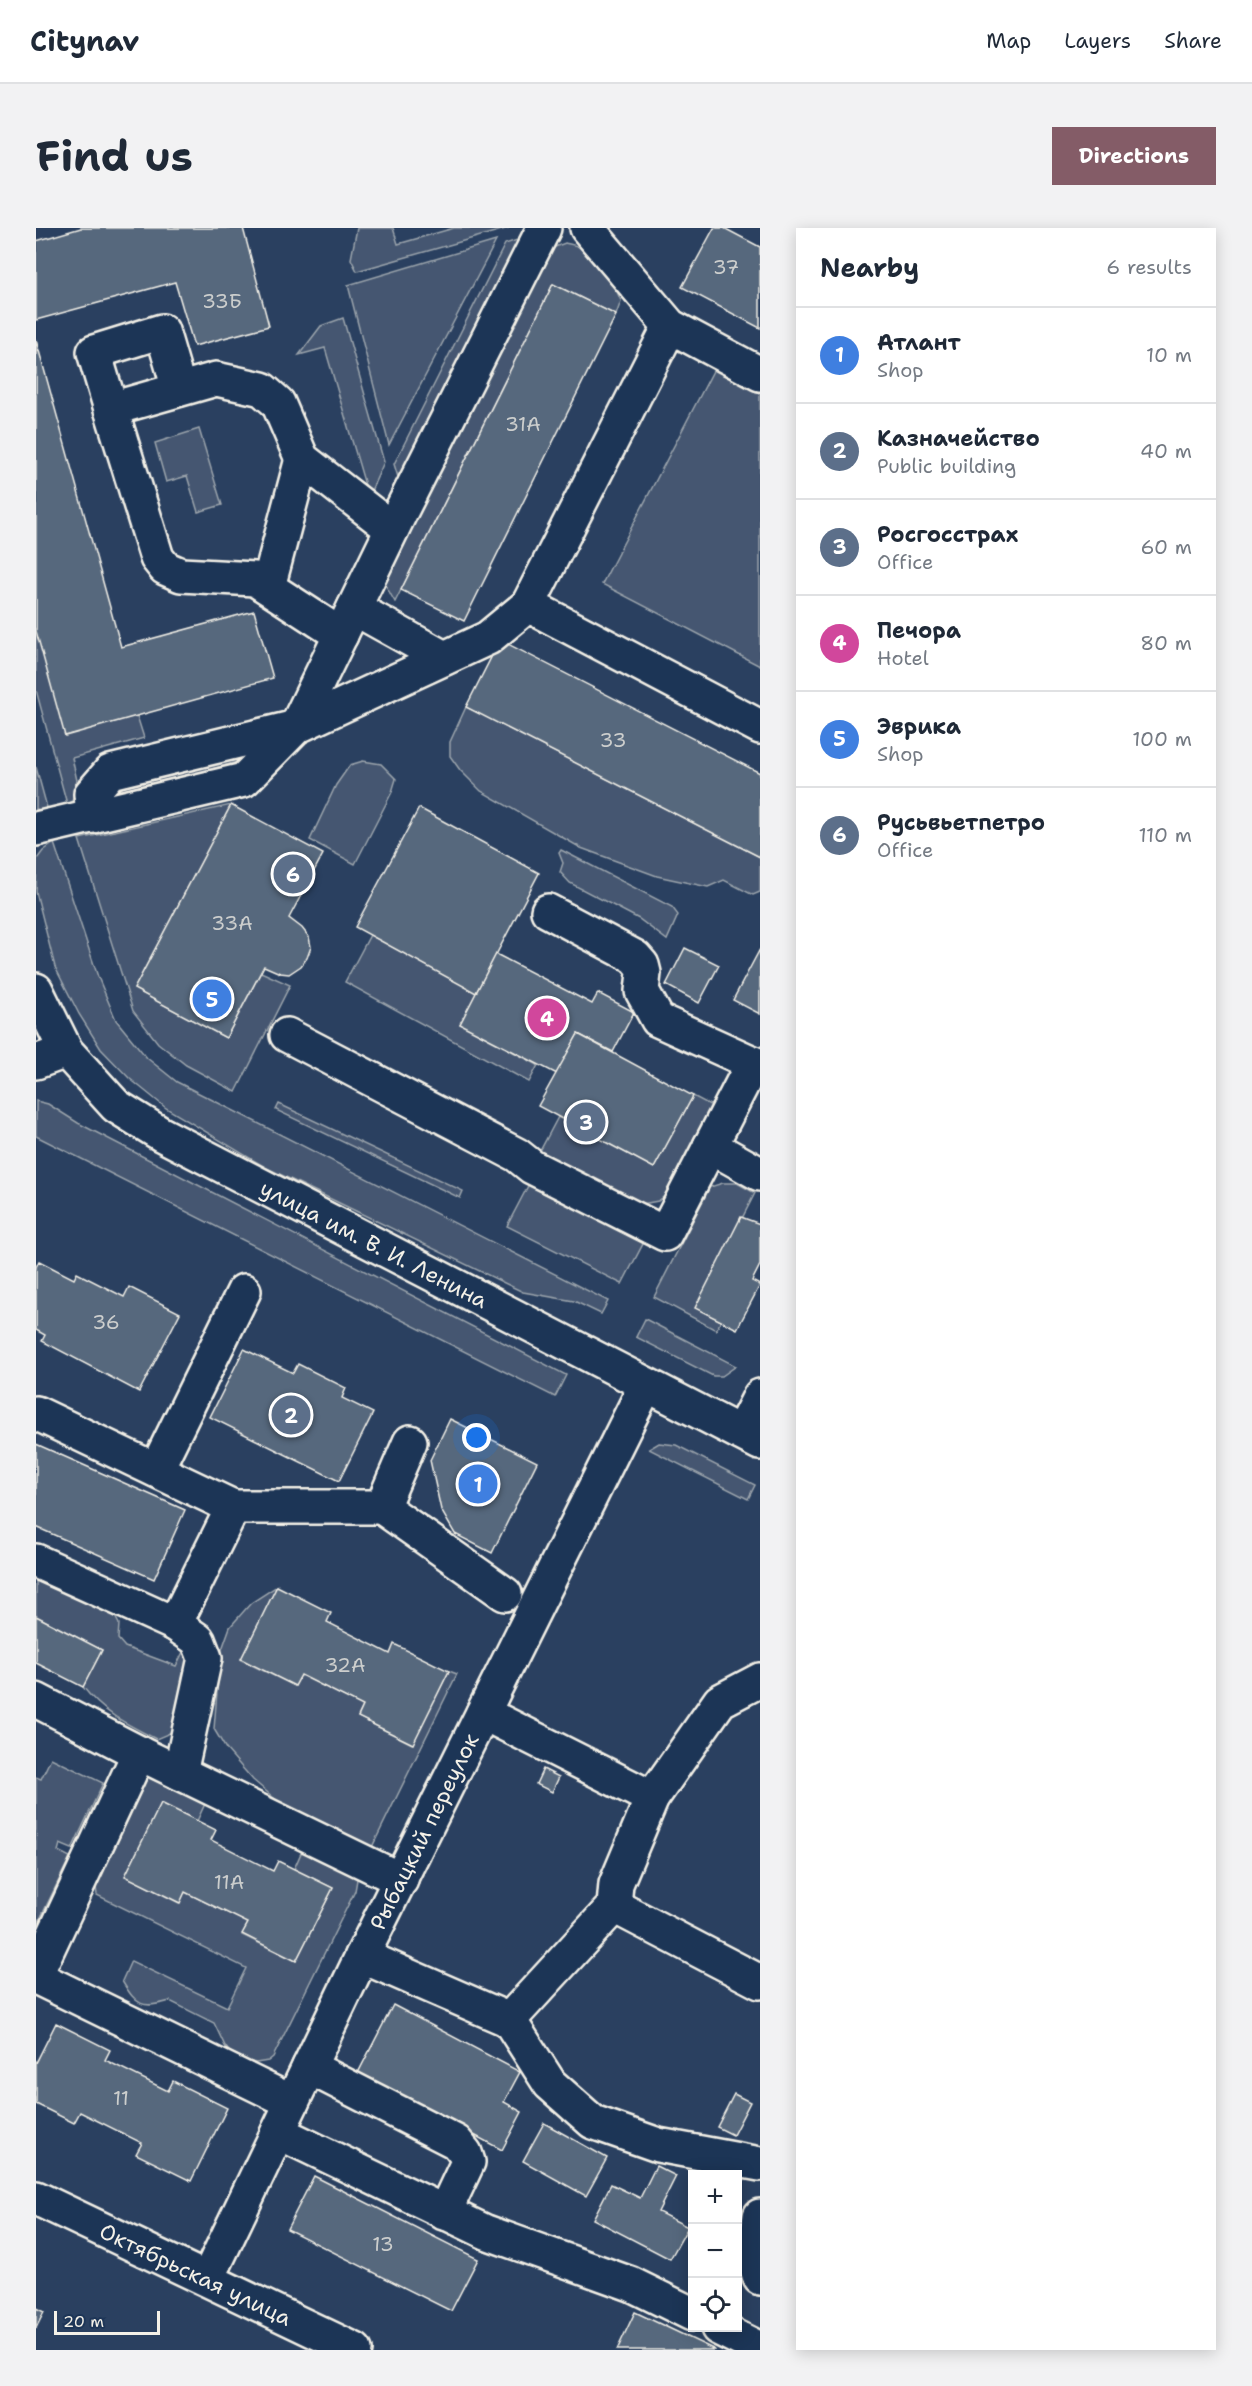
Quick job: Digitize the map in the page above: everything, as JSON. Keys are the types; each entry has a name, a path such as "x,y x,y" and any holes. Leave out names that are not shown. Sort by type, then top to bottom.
{"main road":[{"path":"296,727 392,529 544,228"},
{"path":"586,228 670,326 760,374"},
{"path":"36,829 93,816 91,794 110,772 296,727 488,638 528,605 670,326"},
{"path":"179,390 162,332 94,352 157,558 165,568 182,575 255,579 268,587 347,621 444,658"},
{"path":"111,409 216,379 262,389 278,403 302,459 392,529"},
{"path":"268,587 302,459"},
{"path":"528,605 760,727"},
{"path":"287,1035 517,1155 532,1167 665,1234 710,1146 756,1064 658,1020 642,991 644,973 642,965 635,957 548,911"},
{"name":"улица им. В. И. Ленина","path":"36,990 66,1051 116,1106 161,1134 751,1438"},
{"path":"36,1062 66,1051"},
{"path":"710,1146 760,1174"},
{"path":"156,1470 244,1291"},
{"name":"Рыбацкий переулок","path":"208,2278 362,1956 646,1385"},
{"path":"751,1438 760,1396"},
{"path":"36,1413 233,1507 382,1507 504,1594"},
{"path":"382,1507 410,1442"},
{"path":"175,1624 233,1507"},
{"path":"36,1561 175,1624 198,1640 205,1658 180,1773"},
{"path":"509,2020 614,1906 616,1884 652,1798 720,1701 760,1680"},
{"path":"36,1700 139,1753 401,1880"},
{"path":"483,1713 652,1798"},
{"path":"139,1753 36,1975 292,2102"},
{"path":"614,1906 760,1982"},
{"path":"362,1956 509,2020 550,2084 593,2122 658,2145 760,2164"},
{"path":"309,2067 456,2142 465,2152 468,2162 444,2213"},
{"path":"278,2132 486,2232 632,2284 688,2312"},
{"name":"Октябрьская улица","path":"36,2198 355,2350"},
{"path":"760,2216 754,2260 760,2278"},
{"path":"726,2332 760,2349"}],"shaded area":[{"path":"357,228 393,228 398,244 454,228 509,228 357,271 351,259"},
{"path":"523,238 401,487 394,464 505,244"},
{"path":"496,241 389,445 348,285"},
{"path":"565,243 586,250 603,268 621,301 616,315 553,284 395,602 382,579 545,255"},
{"path":"343,318 384,462 370,493 367,492 325,348 299,355 321,326"},
{"path":"714,369 760,393 760,666 602,584"},
{"path":"199,429 222,505 198,512 187,476 166,482 155,443"},
{"path":"36,631 137,716 144,738 72,758 78,785 72,801 67,804 36,690"},
{"path":"466,707 760,857 760,892 753,895 724,880 708,887 657,876 581,848 481,791 450,756 450,742"},
{"path":"240,748 244,758 241,761 114,796 133,777"},
{"path":"363,761 381,764 396,779 392,792 355,864 310,840 336,785 350,765"},
{"path":"36,767 48,811 36,809"},
{"path":"231,805 134,989 226,1038 261,972 290,985 236,1092 186,1065 158,1043 133,1011 79,839"},
{"path":"54,843 98,977 116,1020 147,1058 177,1082 608,1301 601,1314 574,1301 523,1292 265,1167 166,1108 129,1078 101,1049 79,1014 55,967 36,892 37,859"},
{"path":"561,850 672,907 678,915 667,940 639,919 570,883 560,872 563,863 559,853"},
{"path":"370,935 477,992 460,1024 538,1065 529,1082 345,982"},
{"path":"693,1096 712,1106 669,1193 658,1201 642,1204 539,1153 558,1117 654,1168"},
{"path":"36,1101 48,1104 78,1123 566,1375 555,1397 36,1136"},
{"path":"279,1104 463,1191 460,1198 276,1110"},
{"path":"723,1183 737,1183 755,1193 696,1308 721,1321 716,1330 654,1297 710,1187"},
{"path":"529,1184 644,1242 622,1284 507,1226"},
{"path":"645,1319 736,1366 722,1376 713,1376 636,1337"},
{"path":"659,1443 676,1445 755,1485 748,1499 649,1449"},
{"path":"36,1571 112,1611 119,1624 118,1639 125,1647 176,1666 183,1652 189,1662 182,1707 170,1733 156,1739 116,1718 83,1687 102,1650 36,1616"},
{"path":"277,1586 241,1660 295,1686 301,1675 363,1706 358,1717 412,1744 449,1671 457,1674 372,1847 362,1849 281,1804 253,1780 226,1749 214,1729 220,1655 230,1627 251,1603"},
{"path":"51,1758 103,1783 72,1849 60,1844 58,1851 70,1857 39,1921 36,1920 36,1777 41,1779"},
{"path":"152,1768 209,1795 197,1821 126,1876 179,1903 185,1892 248,1923 242,1935 296,1961 333,1888 294,1869 305,1844 358,1874 355,1891 273,2057 268,2061 256,2063 232,2055 214,2023 170,2001 153,2005 141,2003 132,1996 122,1981 131,1961 227,2007 246,1968 97,1895 96,1887"}],"building":[{"path":"81,228 243,228 269,326 194,346 175,282 36,320 36,241"},
{"path":"714,228 724,228 760,247 760,328 682,287"},
{"path":"553,284 616,315 464,621 401,590"},
{"path":"36,340 121,647 254,611 273,678 65,736 36,631"},
{"path":"500,640 760,773 760,857 466,707"},
{"path":"231,805 323,854 289,918 309,937 311,947 307,958 301,966 289,974 264,966 226,1038 134,989"},
{"path":"419,808 539,873 476,993 355,927"},
{"path":"685,948 719,965 699,1003 666,985"},
{"path":"760,949 760,1014 733,1000"},
{"path":"496,954 592,1004 598,993 634,1012 613,1052 578,1034 557,1074 460,1024"},
{"path":"578,1034 693,1096 654,1168 538,1106"},
{"path":"741,1217 760,1224 760,1265 752,1281 760,1285 737,1329 695,1308"},
{"path":"39,1261 74,1279 77,1273 124,1297 129,1287 180,1313 139,1392 42,1341 45,1335 36,1330 36,1267"},
{"path":"244,1349 293,1373 298,1364 346,1388 342,1398 373,1413 339,1481 210,1417"},
{"path":"450,1419 537,1462 492,1553 455,1534 441,1510 430,1460"},
{"path":"36,1444 185,1510 154,1579 36,1527"},
{"path":"277,1586 331,1613 327,1622 390,1654 394,1644 449,1671 413,1744 358,1717 363,1706 301,1675 295,1686 241,1659"},
{"path":"36,1616 102,1650 83,1687 36,1663"},
{"path":"543,1769 559,1777 552,1792 536,1784"},
{"path":"161,1803 216,1830 211,1840 273,1871 278,1861 333,1888 296,1961 242,1934 248,1923 185,1892 180,1903 125,1876"},
{"path":"393,2005 520,2072 504,2102 522,2112 502,2150 358,2073"},
{"path":"56,2023 110,2050 105,2060 168,2091 173,2081 227,2108 191,2181 136,2154 142,2143 80,2112 74,2123 36,2104 36,2063"},
{"path":"734,2094 750,2102 733,2135 717,2127"},
{"path":"544,2123 607,2158 586,2196 523,2161"},
{"path":"656,2166 676,2176 658,2212 688,2227 670,2259 593,2219 611,2184 640,2198"},
{"path":"314,2176 478,2259 451,2311 287,2229"},
{"path":"36,2308 44,2312 36,2328"},
{"path":"635,2312 715,2350 617,2350"}],"place":[{"name":"Русьвьетпетро","path":"293,874"},
{"name":"Эврика","path":"212,999"},
{"name":"Печора","path":"547,1018"},
{"name":"Росгосстрах","path":"586,1122"},
{"name":"Казначейство","path":"291,1415"},
{"name":"Атлант","path":"478,1484"}]}
